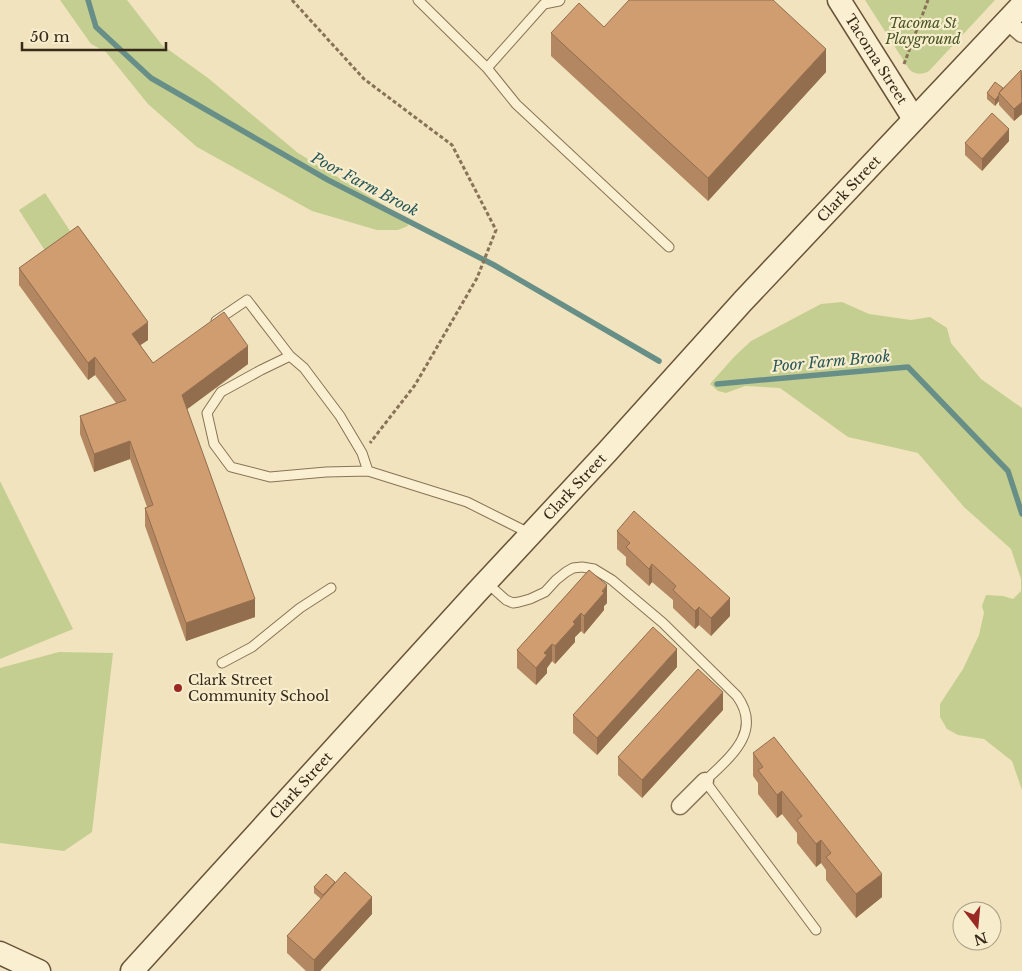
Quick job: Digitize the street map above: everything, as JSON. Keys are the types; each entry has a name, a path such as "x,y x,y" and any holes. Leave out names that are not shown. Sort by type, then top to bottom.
{"street":[{"name":"Tacoma Street","path":"839,0 914,119"},
{"name":"Clark Street","path":"132,971 743,302 914,119 1017,20"},
{"path":"680,806 705,781"},
{"path":"0,953 40,971"}],"lane":[{"path":"418,0 487,68 516,104 669,247"},
{"path":"487,68 544,4 560,0"},
{"path":"208,326 247,300 290,356 304,368 334,408 362,453 368,471"},
{"path":"290,356 221,392 208,413 214,444 231,467 270,477 326,472 368,471 466,502 531,534"},
{"path":"486,583 506,600 513,603 530,599 545,592 556,580 572,568 589,567 612,580 664,623 737,696 742,702 746,713 745,735 738,748 705,781 816,930"},
{"path":"222,663 252,647 300,608 331,588"}],"path":[{"path":"292,0 364,79 452,145 496,230 477,278 415,385 362,453"},
{"path":"901,68 928,0"}],"green space":[{"path":"60,0 127,0 162,45 208,78 298,153 387,207 407,221 408,226 398,230 377,230 312,211 197,147 148,104 106,52 91,44"},
{"name":"Tacoma St Playground","path":"865,0 995,0 929,71 919,74 909,69"},
{"path":"45,193 76,240 49,257 19,210"},
{"path":"842,302 869,314 911,320 930,317 947,328 951,343 981,379 1022,408 1022,790 1012,761 984,739 958,735 947,729 940,717 940,704 963,669 979,635 984,613 982,606 986,595 1003,596 1013,599 1021,591 1021,579 1011,549 964,507 918,453 848,437 780,388 745,386 726,393 718,391 710,384 751,341 821,304"},
{"path":"0,481 73,629 0,659"},
{"path":"59,652 113,653 92,832 64,851 0,843 0,668"}],"building":[{"path":"629,0 773,0 826,49 708,178 551,33 579,3 604,27"},
{"path":"1021,70 1022,102 1014,109 999,93"},
{"path":"995,82 1003,88 995,100 987,93"},
{"path":"992,113 1009,129 982,159 965,143"},
{"path":"78,226 148,322 132,334 153,363 224,312 248,346 182,395 255,599 186,623 145,508 153,505 130,441 94,454 80,416 126,400 95,357 88,363 19,268"},
{"path":"634,511 730,598 711,618 699,607 695,611 673,590 676,586 652,564 649,569 626,547 630,543 617,531"},
{"path":"589,570 607,585 602,591 604,593 584,616 581,613 573,622 575,624 555,646 552,644 544,653 547,655 536,668 517,650"},
{"path":"653,627 677,649 597,738 573,715"},
{"path":"698,669 723,692 642,780 618,757"},
{"path":"774,737 882,874 856,894 826,857 831,853 821,840 816,844 797,820 802,816 782,791 777,795 758,770 763,767 753,753"},
{"path":"345,872 372,897 314,960 287,936"},
{"path":"326,874 335,882 323,895 314,887"}],"waterway":[{"name":"Poor Farm Brook","path":"88,0 96,27 151,78 328,180 494,265 659,361"},
{"name":"Poor Farm Brook","path":"717,384 908,367 1008,471 1022,514"}],"place":[{"name":"Clark Street Community School","path":"178,688"}]}
